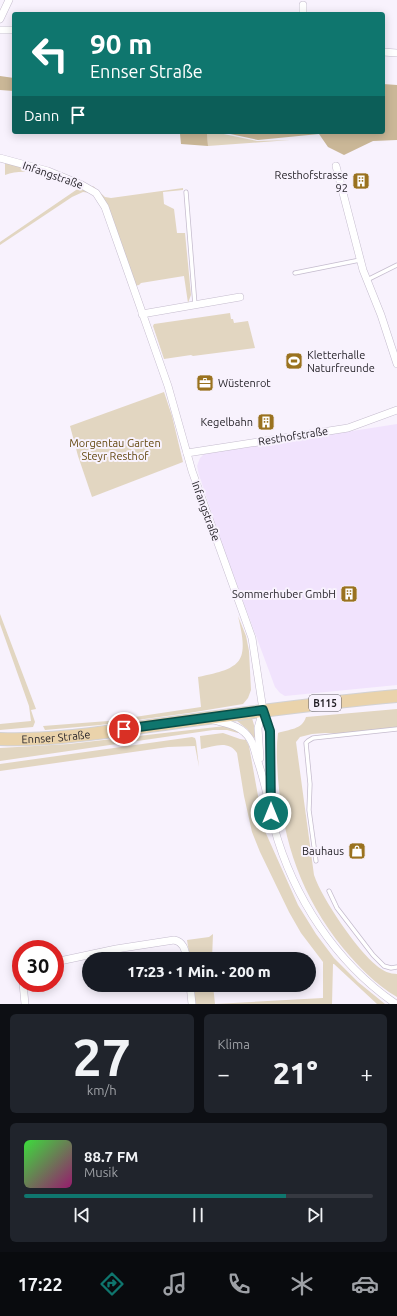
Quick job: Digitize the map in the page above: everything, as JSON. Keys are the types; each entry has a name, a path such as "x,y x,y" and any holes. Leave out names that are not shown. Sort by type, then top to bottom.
{"main road":[{"name":"Ennser Straße","path":"0,739 40,739 263,710 397,696"}],"street":[{"path":"0,18 9,0"},
{"path":"302,12 303,5"},
{"path":"0,30 12,30"},
{"path":"385,52 397,52"},
{"name":"Infangstraße","path":"0,158 48,171 82,185 96,193 101,200 108,215 174,405 187,453 252,638 263,710"},
{"path":"336,166 360,260 381,315 397,364"},
{"path":"142,314 240,297"},
{"name":"Resthofstraße","path":"187,453 348,428 397,410"},
{"path":"262,773 258,732 263,710"},
{"path":"263,710 270,731 271,813"},
{"path":"205,718 234,725 242,730 252,742 262,773 280,844 292,876 303,899 316,920 344,958 359,974 396,1004"},
{"path":"102,952 174,940 183,944 185,952"},
{"path":"64,960 82,956"},
{"path":"24,992 25,1004"},
{"path":"191,992 192,1004"}],"lane":[{"path":"186,192 195,305"},
{"path":"295,273 360,260"},
{"path":"367,280 397,265"},
{"path":"316,861 309,810 310,784 306,743 313,738 397,729"},
{"path":"329,891 337,908 373,955 384,966 391,968 397,967"}],"shaded area":[{"path":"0,76 12,78 12,91 0,90"},
{"path":"385,84 397,85 397,140 373,141 344,155 328,147 319,134 385,134"},
{"path":"180,134 207,134 208,146 181,144"},
{"path":"230,134 319,134 258,140"},
{"name":"Sommerhuber GmbH","path":"397,424 397,685 285,696 275,687 224,550 199,475 197,466 200,458 204,454"}],"green space":[{"path":"207,134 224,134 257,141 290,140 208,146"},
{"path":"5,162 45,173 85,189 91,193 83,192 72,197 0,245 0,242 79,188 33,172 5,175"},
{"path":"93,186 105,197 111,198 183,188 183,190 163,192 164,204 174,209 177,233 185,233 191,295 188,303 184,276 141,283 135,286 109,212 92,187"},
{"path":"230,313 231,319 233,319 234,323 248,321 255,348 164,359 153,326 154,324"},
{"name":"Morgentau Garten Steyr Resthof","path":"164,392 172,416 183,462 92,497 78,456 70,426"},
{"path":"0,614 36,709 31,710 35,722 33,727 0,730 0,724 31,721 29,706 0,624"},
{"path":"238,616 246,636 249,651 251,690 248,698 243,704 100,725 45,730 43,726 108,721 201,707 198,677 213,674 233,666 239,660 242,653 243,644"},
{"path":"397,709 397,727 340,734 312,734 300,737 296,742 314,875 324,897 350,937 379,968 389,973 397,974 397,997 368,975 343,948 316,909 306,889 297,868 284,825 278,778 277,750 278,733 298,727 306,717"},
{"path":"252,718 254,725 254,738 247,729 237,721"},
{"path":"225,726 239,732 213,730 0,761 0,748 69,744"},
{"path":"223,733 246,740 249,746 264,829 298,905 316,934 334,958 358,982 385,1004 377,1004 333,964 332,1004 215,1004 323,998 323,962 301,933 289,912 260,852 252,832 237,753 230,746 226,745 201,749 200,736"},
{"path":"192,737 195,738 196,741 199,767 195,746 168,747 0,771 0,764"},
{"path":"213,934 212,952 189,952 187,940 209,937"},
{"path":"194,992 214,992 215,1004 195,1004"}],"place":[{"name":"Resthofstrasse 92","path":"361,181"},
{"name":"Kletterhalle Naturfreunde","path":"294,361"},
{"name":"Wüstenrot","path":"205,383"},
{"name":"Kegelbahn","path":"266,422"},
{"name":"Sommerhuber GmbH","path":"349,594"},
{"name":"Bauhaus","path":"357,851"}],"route":[{"path":"124,729 263,710 270,731 271,813"}]}
